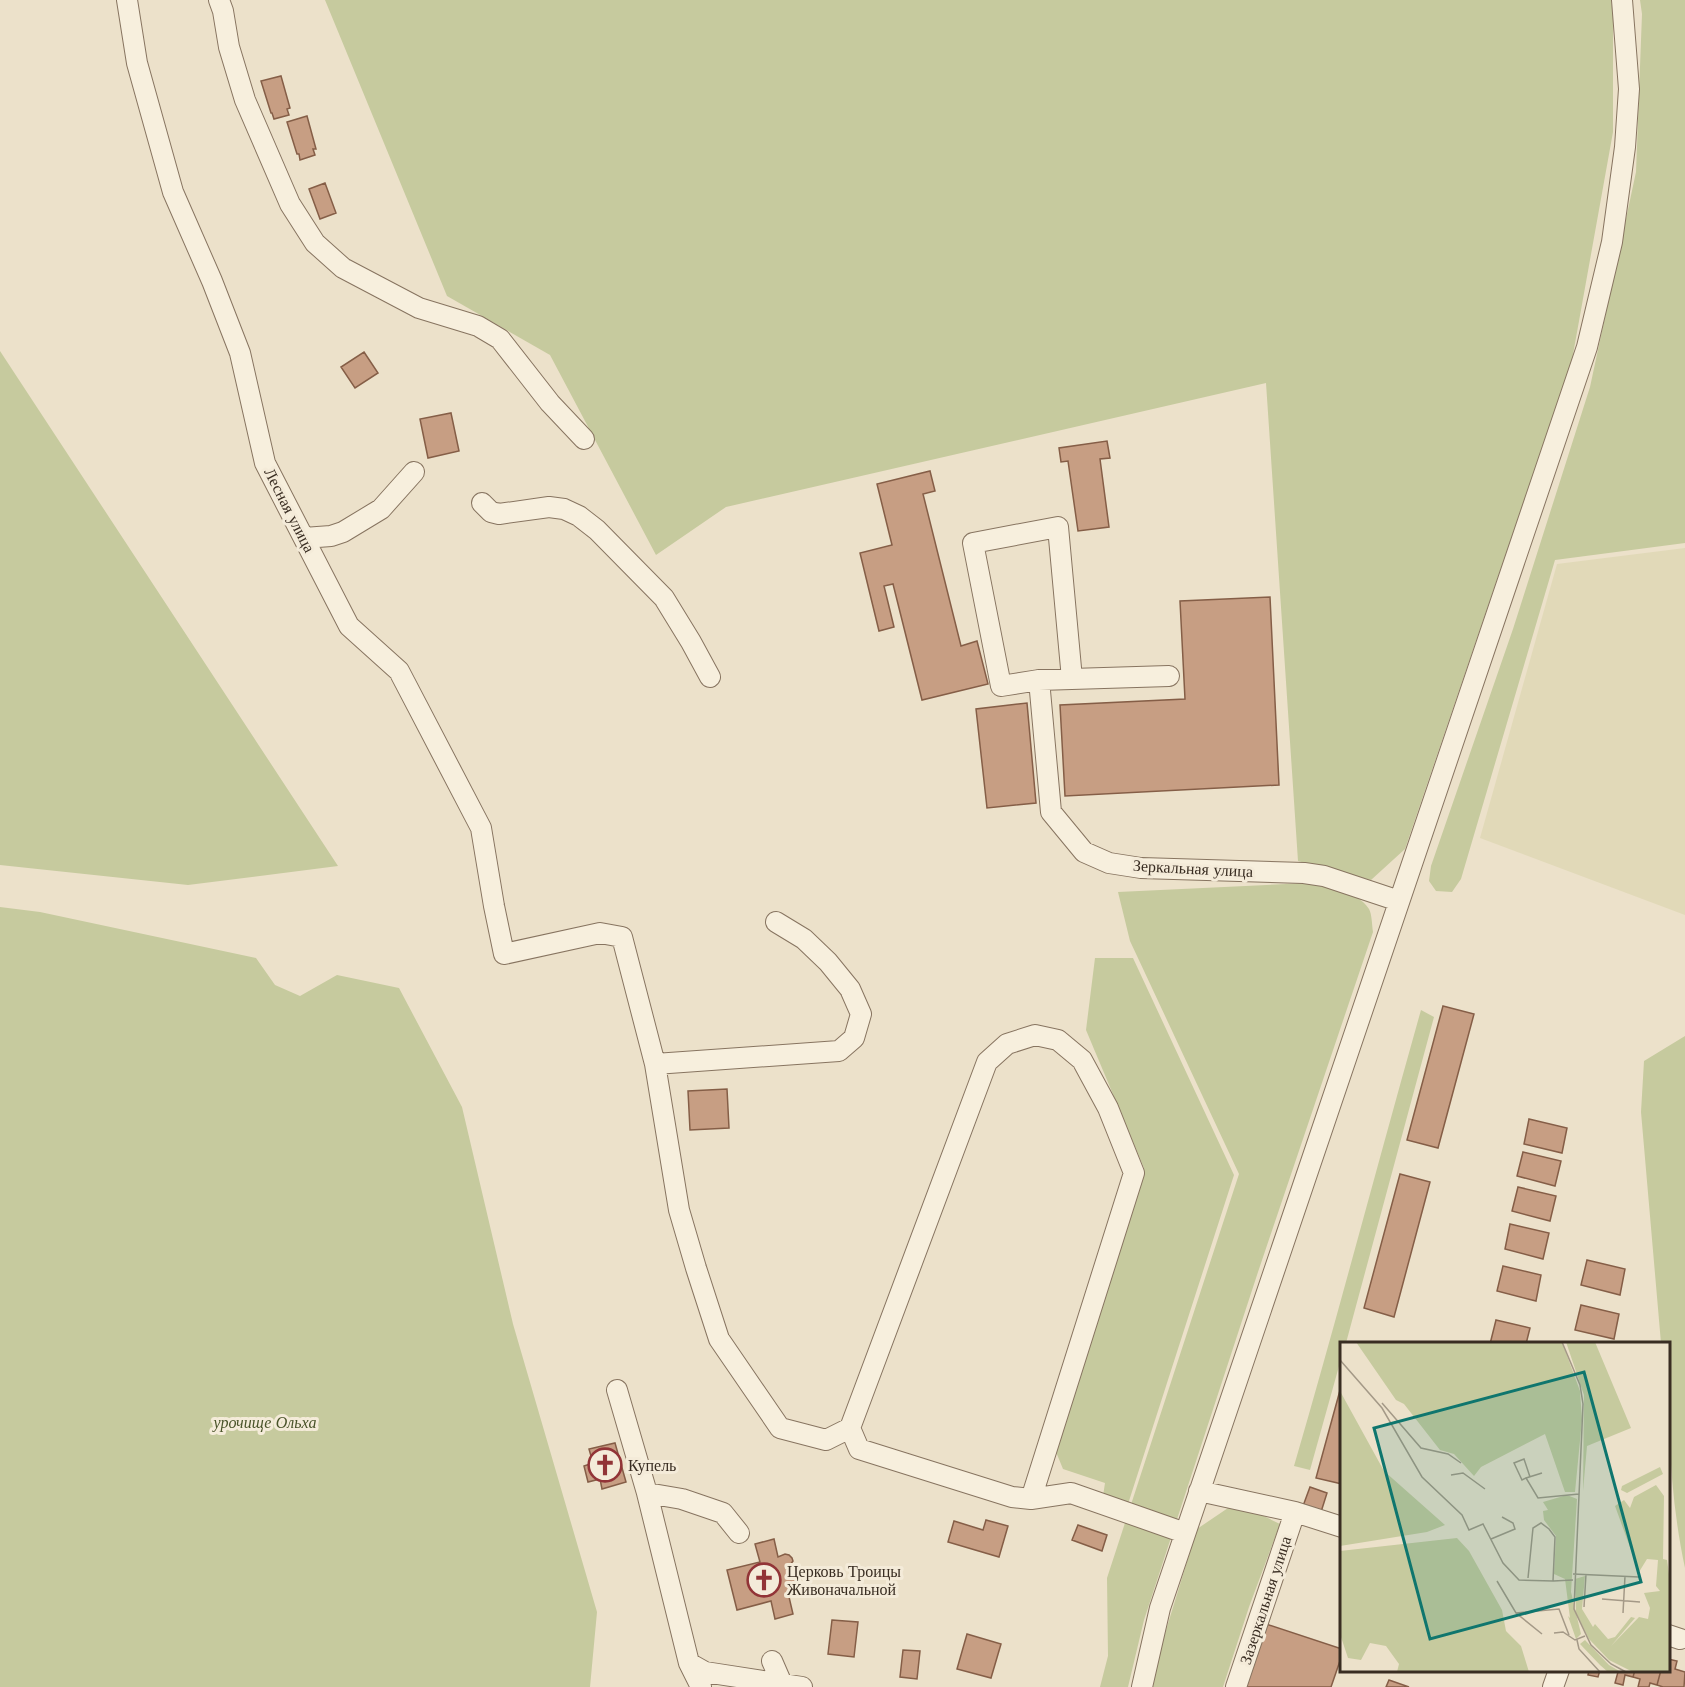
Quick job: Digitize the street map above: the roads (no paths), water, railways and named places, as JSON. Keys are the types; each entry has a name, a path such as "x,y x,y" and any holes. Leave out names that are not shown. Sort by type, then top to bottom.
{"street":[{"name":"Лесная улица","path":"127,0 137,63 173,192 212,281 240,353 266,463 349,626 399,670 482,828 504,954 600,933 622,938 655,1064"},
{"path":"219,0 229,47 245,100 290,204 315,243 343,268 419,308 478,326 500,339 550,403 584,439"},
{"path":"1142,1687 1160,1608 1587,347 1612,242 1625,147 1629,89 1622,0"},
{"path":"304,538 331,536 343,532 381,508 414,472"},
{"path":"482,502 491,512 499,514 549,507 564,509 579,516 597,530 664,598 710,677"},
{"path":"1072,679 1058,527 973,543 1001,686 1039,680 1072,679 1169,676"},
{"name":"Зеркальная улица","path":"1039,680 1051,812 1084,852 1109,863 1141,868 1304,873 1324,876 1399,901"},
{"path":"776,922 804,939 828,962 850,989 861,1014 854,1038 839,1052 655,1064 679,1210 719,1339 780,1428 826,1440 850,1428 987,1062 1006,1044 1035,1035 1058,1040 1082,1060 1108,1108 1134,1173 1031,1499"},
{"path":"617,1390 647,1493 689,1663 701,1687"},
{"path":"850,1428 859,1449 1012,1497 1031,1499 1071,1493 1185,1533"},
{"path":"1199,1491 1294,1512 1340,1527"},
{"path":"647,1493 682,1499 723,1513 739,1533"},
{"name":"Зазеркальная улица","path":"1236,1687 1294,1512"},
{"path":"772,1661 792,1686"},
{"path":"689,1663 705,1672 792,1686"},
{"path":"1553,1687 1559,1672"}],"place":[{"name":"Купель","path":"605,1465"},
{"name":"Церковь Троицы Живоначальной","path":"764,1580"}],"park label":[{"name":"урочище Ольха","path":"265,1422"}]}
